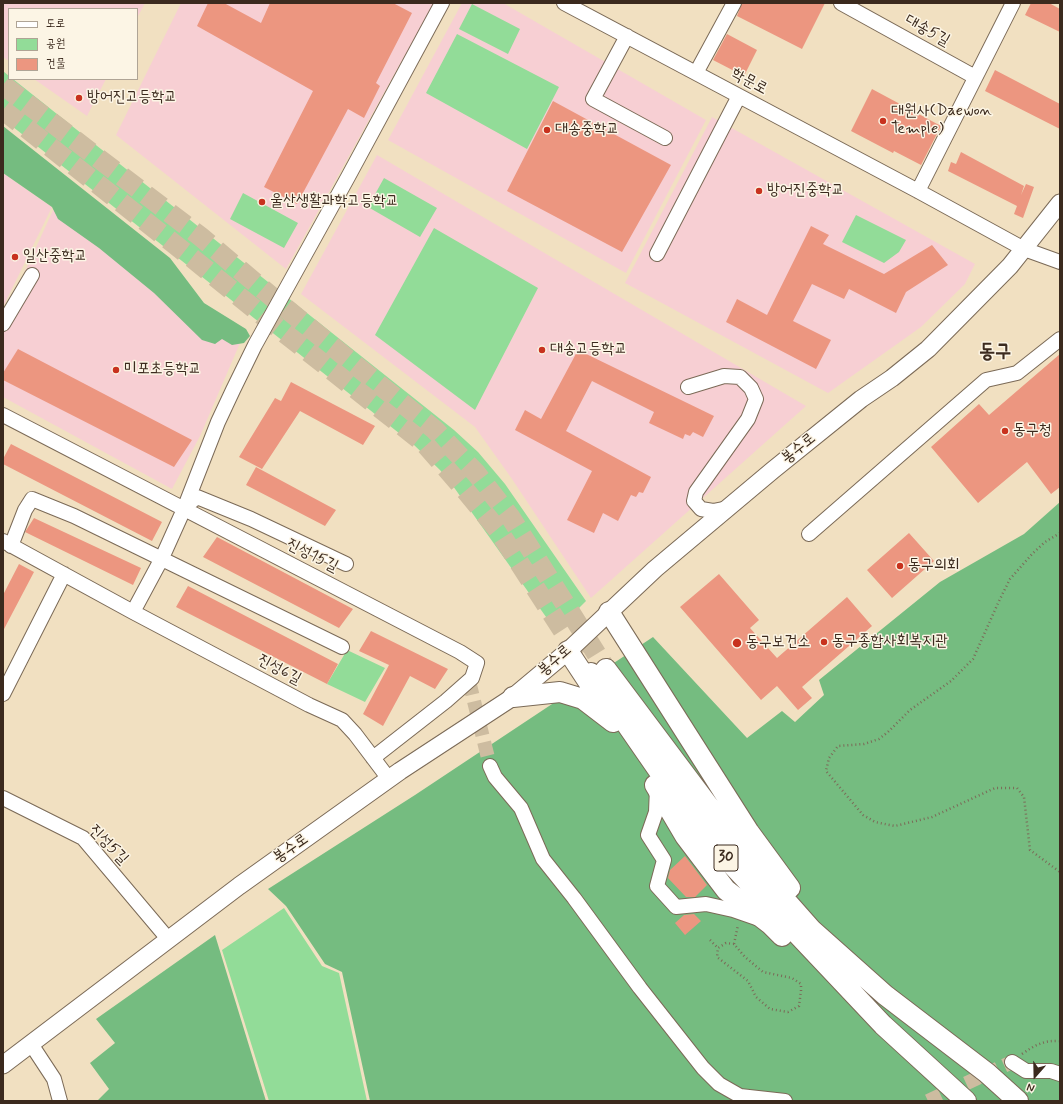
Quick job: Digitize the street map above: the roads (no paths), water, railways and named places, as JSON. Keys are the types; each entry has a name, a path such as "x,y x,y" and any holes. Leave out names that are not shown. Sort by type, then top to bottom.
{"highway":[{"path":"609,612 749,832 793,892 846,943 885,995"},
{"path":"568,651 585,675 613,722 657,787 685,836 726,890 770,924 846,1003 883,1025"},
{"name":"30","path":"966,1101 883,1025 732,865 665,780 598,671 744,853 812,930 885,995 987,1073 1018,1101"},
{"path":"513,697 560,692 584,699 613,722"},
{"path":"987,1073 1023,1101"}],"main road":[{"name":"봉수로","path":"3,1065 239,886 389,779 513,697 568,651 655,569 835,419 892,378 928,349 1010,266 1060,203"}],"street":[{"path":"133,612 162,558 184,509 218,422 242,371 442,3"},
{"name":"학문로","path":"564,3 1024,249 1060,262"},
{"path":"696,73 734,3"},
{"name":"대송5길","path":"841,3 975,77"},
{"path":"918,191 1012,3"},
{"path":"627,36 593,99 665,138"},
{"path":"657,254 739,96"},
{"path":"3,324 32,275"},
{"path":"809,534 986,380 1017,373 1060,338"},
{"path":"688,387 724,376 740,377 751,388 756,399 748,419 696,492 694,501 701,509 713,511 728,508"},
{"name":"진성15길","path":"3,415 460,652 477,663 472,678 451,697 373,758"},
{"path":"184,509 197,497 251,519 346,564"},
{"path":"7,544 32,499 74,516 342,646"},
{"name":"진성6길","path":"7,544 308,705 342,720 355,734 389,779"},
{"path":"3,694 64,574"},
{"path":"490,766 494,777 521,808 543,859 574,898 640,988 703,1068 719,1084 740,1096 785,1101"},
{"path":"657,787 656,812 648,835 664,860 657,886 676,907 706,904 740,913 770,924"},
{"name":"진성5길","path":"3,798 83,838 168,940"},
{"path":"31,1044 54,1079 60,1101"},
{"path":"1012,1062 1026,1072 1051,1071 1060,1074"}],"tunnel":[{"path":"3,85 201,237 435,430 476,473 511,518 606,669"},
{"path":"3,110 424,443 498,530 583,662"},
{"path":"469,681 490,766"},
{"path":"928,1101 1012,1062"}],"place":[{"name":"방어진고등학교","path":"79,98"},
{"name":"대원사(Daewon Temple)","path":"883,121"},
{"name":"대송중학교","path":"547,130"},
{"name":"방어진중학교","path":"759,191"},
{"name":"울산생활과학고등학교","path":"262,202"},
{"name":"일산중학교","path":"15,257"},
{"name":"대송고등학교","path":"542,350"},
{"name":"미포초등학교","path":"116,370"},
{"name":"동구청","path":"1005,431"},
{"name":"동구의회","path":"900,566"},
{"name":"동구종합사회복지관","path":"824,642"},
{"name":"동구보건소","path":"737,643"}],"district":[{"name":"동구","path":"995,353"}]}
